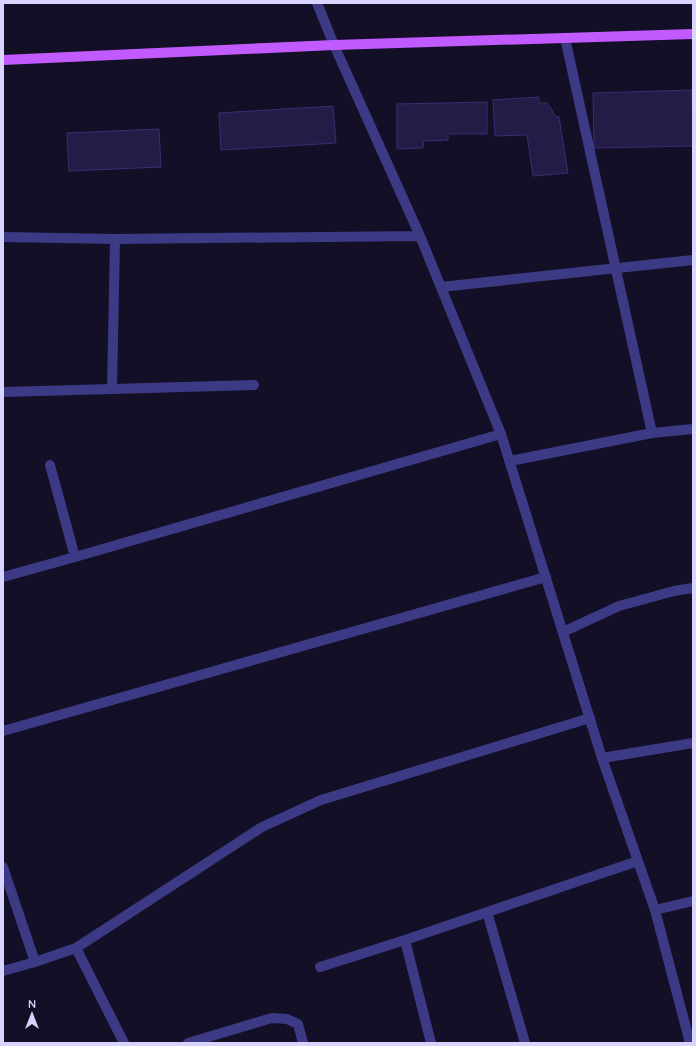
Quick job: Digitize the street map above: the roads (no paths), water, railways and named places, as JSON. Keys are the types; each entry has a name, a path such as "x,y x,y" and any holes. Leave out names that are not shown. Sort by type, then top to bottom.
{"main road":[{"path":"3,60 334,45 693,34"}],"street":[{"path":"317,3 334,45 420,236 501,434 602,758 654,910 690,1043"},
{"path":"565,38 652,433"},
{"path":"3,237 114,239 420,236"},
{"path":"112,390 114,239"},
{"path":"441,287 693,260"},
{"path":"3,392 254,385"},
{"path":"510,461 652,433 693,429"},
{"path":"3,577 501,434"},
{"path":"50,465 75,557"},
{"path":"3,731 546,577"},
{"path":"563,632 619,606 674,590 693,588"},
{"path":"3,971 76,948 262,827 321,800 590,718"},
{"path":"602,758 693,743"},
{"path":"320,967 405,940 638,861"},
{"path":"3,867 35,962"},
{"path":"654,910 693,901"},
{"path":"487,912 525,1043"},
{"path":"405,940 431,1043"},
{"path":"76,948 124,1043"},
{"path":"188,1043 272,1018 286,1019 298,1024 303,1043"}]}
